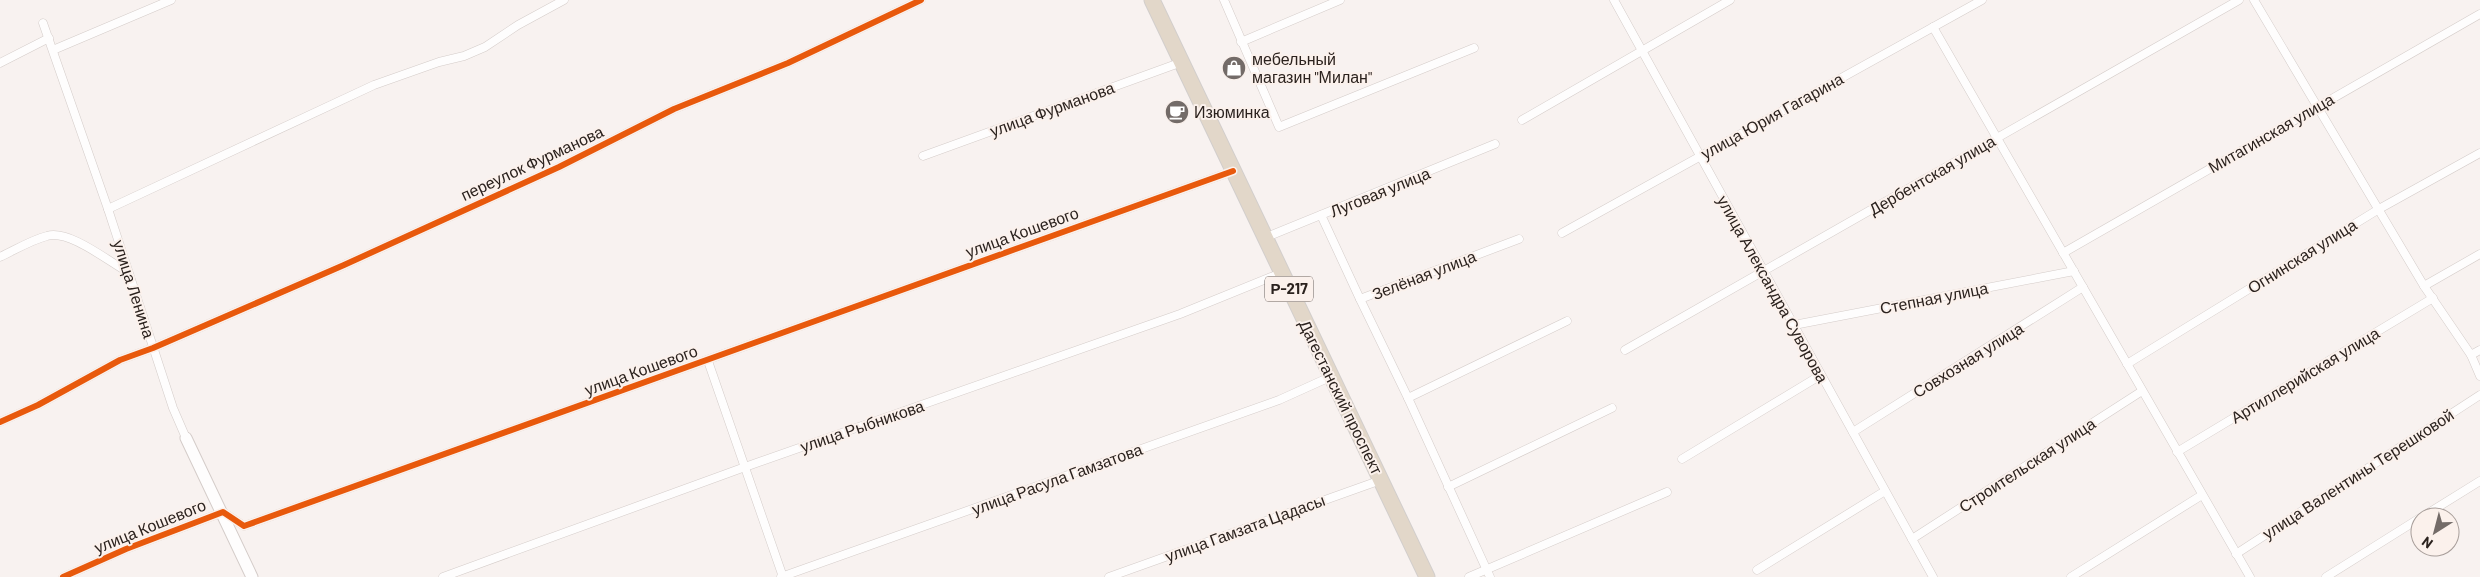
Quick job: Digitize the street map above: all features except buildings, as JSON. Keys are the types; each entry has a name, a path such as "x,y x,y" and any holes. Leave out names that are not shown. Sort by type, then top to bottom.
{"highway":[{"name":"Дагестанский проспект","path":"1152,0 1330,377 1427,577"}],"street":[{"path":"53,50 171,0"},
{"path":"108,209 374,85 478,50 518,25 564,0"},
{"name":"переулок Фурманова","path":"0,422 38,405 120,360 153,348 352,261 559,167 674,109 788,62 921,0"},
{"path":"1224,0 1279,127 1474,48"},
{"path":"1241,42 1340,0"},
{"name":"улица Александра Суворова","path":"1614,0 1933,577"},
{"path":"1522,120 1730,0"},
{"name":"улица Юрия Гагарина","path":"1562,233 1982,0"},
{"name":"Дербентская улица","path":"1625,350 2239,0"},
{"path":"2254,0 2424,286 2471,355 2480,376"},
{"name":"Митагинская улица","path":"2063,253 2480,14"},
{"name":"улица Ленина","path":"44,23 108,209 153,348 186,438 223,512 252,577"},
{"path":"1933,27 2250,577"},
{"path":"0,63 49,38"},
{"name":"улица Фурманова","path":"923,156 1182,62"},
{"name":"Луговая улица","path":"1264,238 1495,144"},
{"name":"Огнинская улица","path":"2127,364 2379,209 2480,153"},
{"name":"улица Кошевого","path":"63,577 126,549 223,512 244,526 1233,172"},
{"name":"Зелёная улица","path":"1321,215 1360,299 1519,239"},
{"path":"0,257 48,235 60,235 79,243 128,272"},
{"path":"2424,286 2480,254"},
{"name":"Степная улица","path":"1794,325 2074,272"},
{"name":"улица Рыбникова","path":"442,577 745,467 1180,314 1281,274"},
{"name":"Совхозная улица","path":"1853,432 2083,287"},
{"name":"Артиллерийская улица","path":"2177,452 2433,298"},
{"path":"1360,299 1408,398 1490,577"},
{"path":"1408,398 1567,321"},
{"path":"2471,355 2480,350"},
{"path":"708,361 782,577"},
{"path":"1682,459 1822,375"},
{"name":"улица Расула Гамзатова","path":"782,577 1279,400 1330,377"},
{"name":"Строительская улица","path":"1912,539 2142,391"},
{"name":"улица Валентины Терешковой","path":"2236,554 2480,395"},
{"path":"1448,487 1612,408"},
{"name":"улица Гамзата Цадасы","path":"1109,577 1381,480"},
{"path":"2439,507 2480,481"},
{"path":"1757,570 1885,491"},
{"path":"1469,577 1667,492"},
{"path":"2071,577 2202,495"},
{"path":"2326,577 2410,525"}],"cycle path":[{"path":"0,422 38,405 120,360 153,348 344,265 559,167 674,109 788,63 921,0"},
{"path":"63,577 126,549 223,512 244,526 1233,171"}],"place":[{"name":"мебельный магазин \"Милан\"","path":"1234,68"},
{"name":"Изюминка","path":"1177,112"}]}
